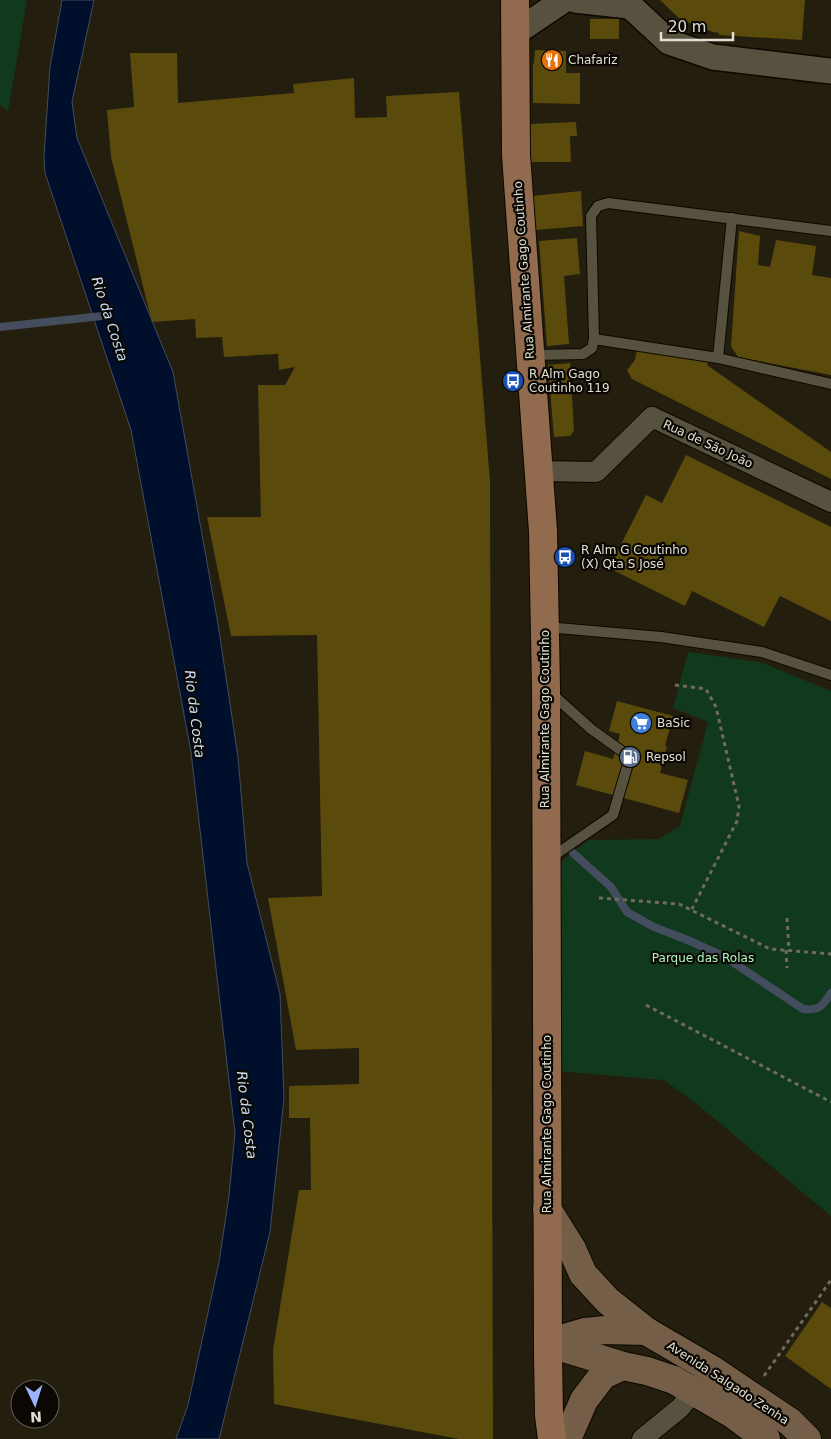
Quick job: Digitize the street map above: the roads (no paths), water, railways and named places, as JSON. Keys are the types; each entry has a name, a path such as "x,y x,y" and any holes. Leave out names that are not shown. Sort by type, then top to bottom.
{"main road":[{"name":"Rua Almirante Gago Coutinho","path":"514,0 516,155 540,471 545,627 548,1343 549,1415 552,1439"},
{"name":"Avenida Salgado Zenha","path":"547,1209 572,1249 583,1274 608,1300 646,1331 711,1369 790,1422 807,1439"},
{"name":"Avenida Salgado Zenha","path":"548,1343 585,1332 605,1330 646,1331"},
{"name":"Avenida Salgado Zenha","path":"548,1343 623,1366 648,1370 674,1380 734,1415 766,1439"},
{"path":"567,1439 584,1400 603,1375 623,1366"}],"street":[{"path":"515,33 564,0"},
{"path":"575,0 626,3 669,42 712,57 831,71"},
{"name":"Rua de São João","path":"540,471 596,472 652,417 831,502"},
{"path":"642,1439 680,1408 695,1392 711,1369"}],"lane":[{"path":"531,355 583,354 592,348 594,339 591,216 598,206 608,203 831,231"},
{"path":"718,358 732,218"},
{"path":"594,339 718,358 831,384"},
{"path":"545,627 661,637 762,652 831,675"},
{"path":"546,688 591,729 630,757 613,815 546,862"}],"water":[{"name":"Rio da Costa","path":"62,0 94,0 72,102 77,138 173,372 218,624 238,757 247,863 280,994 284,1098 270,1232 219,1439 176,1439 188,1405 219,1262 229,1196 235,1133 191,752 131,430 45,173 44,156 50,67"}],"waterway":[{"name":"Rio da Costa","path":"0,327 102,316"},
{"path":"573,853 611,887 627,912 654,927 725,957 803,1009 820,1007 831,993"}],"place":[{"name":"Chafariz","path":"552,60"},
{"name":"R Alm Gago Coutinho 119","path":"513,381"},
{"name":"R Alm G Coutinho (X) Qta S José","path":"565,557"},
{"name":"BaSic","path":"641,723"},
{"name":"Repsol","path":"630,757"}],"park label":[{"name":"Parque das Rolas","path":"703,958"}]}
